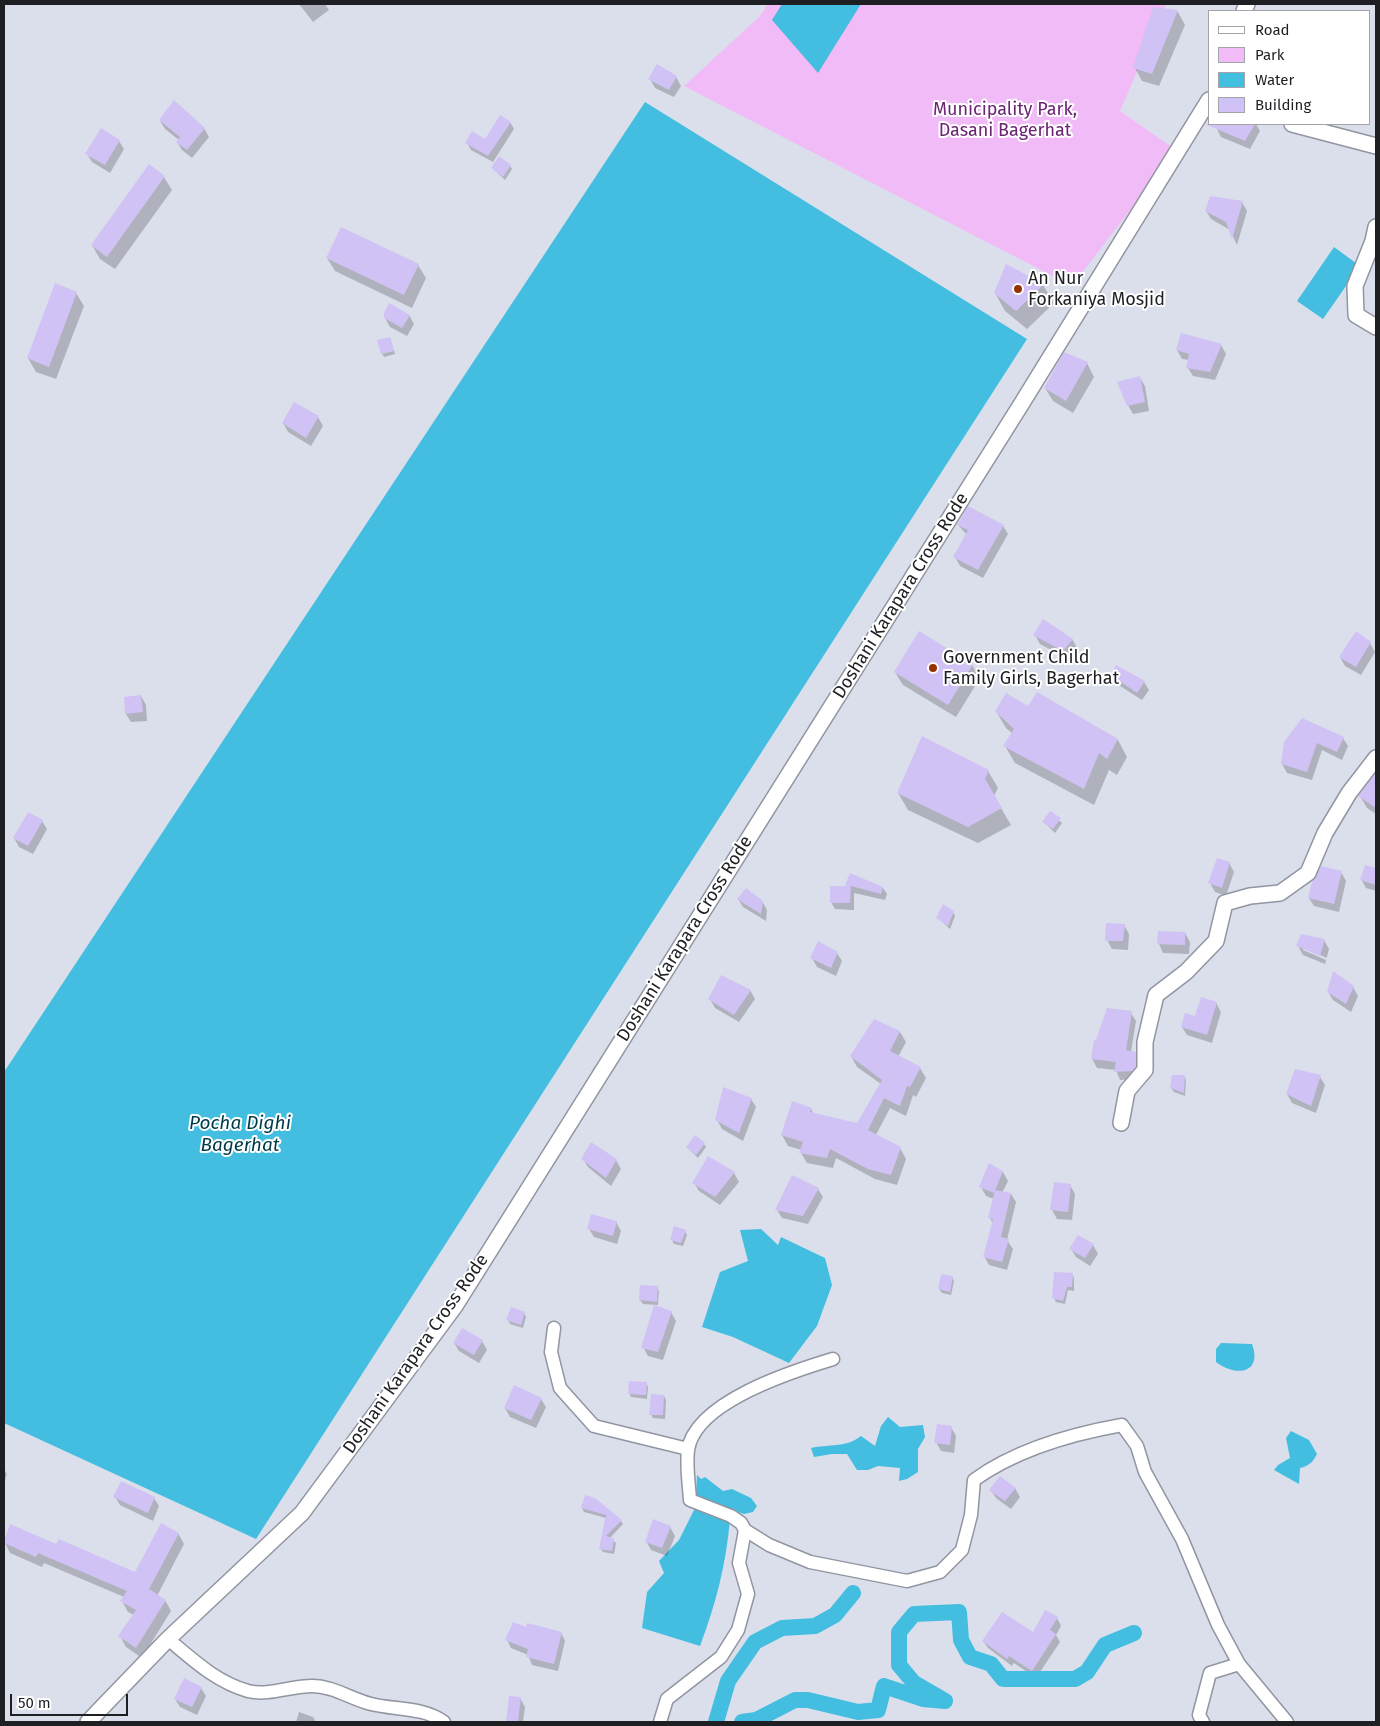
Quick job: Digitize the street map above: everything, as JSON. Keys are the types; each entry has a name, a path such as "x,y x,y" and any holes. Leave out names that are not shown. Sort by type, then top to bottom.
{"street":[{"name":"Doshani Karapara Cross Rode","path":"88,1722 168,1638 302,1513 455,1306 1022,404 1208,102"},
{"path":"1296,125 1376,146"},
{"path":"1376,227 1373,241 1355,286 1356,315 1376,327"},
{"path":"1121,1123 1127,1091 1145,1070 1145,1042 1156,995 1186,972 1216,941 1225,902 1250,896 1280,893 1308,873 1325,833 1349,793 1376,758"},
{"path":"554,1328 551,1352 560,1388 594,1426 688,1449"},
{"path":"660,1722 667,1699 721,1657 738,1630 748,1594 740,1563 745,1530 742,1523 731,1516 690,1500 688,1449 698,1426 729,1401 753,1388 833,1359"},
{"path":"745,1530 769,1545 810,1562 907,1581 940,1572 962,1550 972,1515 974,1480 997,1463 1076,1433 1122,1425 1137,1446 1145,1472 1182,1539 1218,1624 1239,1664 1287,1722"},
{"path":"168,1638 204,1669 230,1684 249,1691 268,1692 313,1686 336,1691 371,1704 409,1708 444,1722"},
{"path":"1203,1722 1199,1715 1210,1673 1239,1664"}],"green space":[{"name":"Municipality Park, Dasani Bagerhat","path":"768,4 1166,4 1120,111 1176,150 1072,286 684,86 759,17"}],"water":[{"path":"782,4 861,4 818,73 772,20"},
{"name":"Pocha Dighi Bagerhat","path":"645,102 1027,339 256,1539 4,1423 4,1072"},
{"path":"1334,247 1360,266 1323,319 1297,301"},
{"path":"761,1229 778,1245 781,1237 825,1258 832,1285 817,1326 789,1363 733,1337 702,1327 720,1272 748,1261 740,1230"},
{"path":"1221,1343 1252,1344 1254,1362 1245,1370 1239,1371 1223,1367 1216,1362 1216,1349"},
{"path":"888,1417 900,1427 923,1425 925,1437 918,1449 918,1472 907,1479 899,1481 900,1468 878,1466 868,1470 857,1470 847,1454 814,1457 811,1448 843,1444 861,1436 875,1446 881,1426"},
{"path":"1291,1431 1309,1440 1317,1454 1310,1463 1300,1468 1299,1484 1274,1470 1278,1465 1290,1458 1286,1438"},
{"path":"697,1475 701,1479 705,1477 723,1491 732,1489 751,1498 757,1506 753,1512 744,1514 700,1501 696,1495"},
{"path":"695,1508 730,1519 726,1552 719,1584 700,1646 642,1628 647,1592 664,1573 659,1561 679,1540"}],"building":[{"path":"1153,7 1178,10 1152,74 1133,68"},
{"path":"657,64 677,76 669,90 648,79"},
{"path":"174,100 205,128 187,150 176,142 180,137 159,120"},
{"path":"500,115 511,122 488,156 465,143 472,131 485,139"},
{"path":"1205,124 1254,125 1245,141"},
{"path":"101,128 120,140 105,165 85,154"},
{"path":"499,156 511,165 503,177 491,168"},
{"path":"149,164 165,176 107,257 91,245"},
{"path":"1210,196 1243,201 1232,239 1226,222 1205,211"},
{"path":"341,227 419,264 404,295 326,258"},
{"name":"An Nur Forkaniya Mosjid","path":"1006,264 1044,284 1016,311 994,293"},
{"path":"55,283 77,292 49,367 27,358"},
{"path":"389,303 410,315 402,328 384,318 384,313"},
{"path":"1181,333 1222,344 1210,372 1186,368 1189,354 1176,350"},
{"path":"390,337 394,351 381,354 377,340"},
{"path":"1064,352 1088,362 1066,401 1044,388"},
{"path":"1140,376 1145,402 1127,406 1117,382"},
{"path":"294,402 319,416 306,438 282,423"},
{"path":"968,506 1004,525 978,570 953,557 968,530 957,525"},
{"path":"1043,619 1073,639 1063,651 1033,635"},
{"name":"Government Child Family Girls, Bagerhat","path":"919,631 973,664 948,705 894,672"},
{"path":"1356,631 1371,642 1356,667 1339,657"},
{"path":"1116,665 1145,681 1137,693 1111,675"},
{"path":"1037,692 1118,739 1107,759 1099,753 1084,789 1003,746 1014,729 995,711 1006,693 1028,706"},
{"path":"141,695 143,712 125,714 124,697"},
{"path":"1302,718 1344,737 1337,752 1317,743 1307,772 1281,764 1284,742"},
{"path":"922,736 989,770 985,779 1002,808 968,827 897,793"},
{"path":"1376,773 1376,808 1358,796"},
{"path":"1050,811 1061,818 1053,829 1042,822"},
{"path":"28,812 43,820 28,846 13,838"},
{"path":"1217,858 1230,862 1222,888 1208,883"},
{"path":"1365,865 1376,868 1376,885 1360,880"},
{"path":"1321,866 1342,871 1334,904 1308,898 1312,882"},
{"path":"850,873 883,887 881,894 851,886 850,903 830,903 830,886 848,886 845,885"},
{"path":"746,888 763,901 761,914 737,899"},
{"path":"943,904 954,911 948,926 936,918"},
{"path":"1106,923 1125,924 1123,941 1105,941"},
{"path":"1158,931 1185,932 1185,945 1157,944"},
{"path":"1301,934 1325,939 1320,956 1296,946"},
{"path":"818,941 838,952 831,968 810,958"},
{"path":"1333,971 1354,986 1346,1004 1327,992"},
{"path":"721,975 751,990 734,1015 708,999"},
{"path":"1201,997 1217,1002 1207,1035 1181,1027 1185,1013 1195,1016"},
{"path":"1107,1008 1132,1011 1126,1050 1136,1052 1136,1067 1132,1071 1114,1072 1116,1062 1091,1059 1094,1040 1096,1040"},
{"path":"874,1019 900,1031 890,1051 921,1067 910,1087 907,1086 900,1106 884,1098 868,1130 901,1147 891,1175 868,1169 830,1149 827,1158 799,1153 803,1142 781,1135 792,1101 812,1108 810,1112 857,1123 882,1080 850,1056"},
{"path":"1295,1069 1321,1075 1311,1106 1286,1094"},
{"path":"1172,1075 1185,1075 1184,1093 1170,1088"},
{"path":"723,1087 752,1098 739,1133 715,1120"},
{"path":"695,1135 705,1143 696,1155 686,1147"},
{"path":"591,1142 617,1159 606,1178 581,1159"},
{"path":"708,1156 735,1172 715,1197 692,1183"},
{"path":"989,1163 1003,1171 994,1193 979,1187"},
{"path":"792,1175 819,1188 803,1216 775,1210"},
{"path":"1054,1182 1071,1184 1068,1212 1050,1210"},
{"path":"995,1190 1011,1193 1001,1237 1009,1239 1002,1262 983,1257 993,1219 988,1218"},
{"path":"591,1214 617,1221 613,1236 587,1229"},
{"path":"674,1226 686,1230 681,1243 670,1240"},
{"path":"1078,1235 1094,1244 1085,1258 1069,1249"},
{"path":"1054,1272 1073,1273 1072,1287 1067,1287 1063,1301 1052,1298"},
{"path":"941,1274 953,1276 950,1292 938,1289"},
{"path":"640,1285 658,1286 657,1302 639,1300"},
{"path":"654,1305 672,1311 658,1352 641,1348"},
{"path":"511,1307 525,1312 521,1325 506,1320"},
{"path":"462,1328 483,1340 474,1355 453,1343"},
{"path":"629,1381 647,1382 646,1395 628,1394"},
{"path":"514,1385 542,1398 531,1420 504,1408"},
{"path":"651,1394 664,1395 663,1415 649,1415"},
{"path":"937,1424 952,1426 950,1445 934,1443"},
{"path":"1000,1476 1016,1488 1005,1501 989,1490"},
{"path":"121,1481 155,1497 148,1513 113,1497"},
{"path":"585,1495 595,1498 622,1520 606,1536 614,1538 612,1551 599,1549 606,1515 581,1508"},
{"path":"653,1519 671,1526 662,1548 645,1542"},
{"path":"161,1523 179,1533 149,1589 166,1600 136,1648 118,1636 136,1610 120,1601 127,1591 38,1553 36,1557 4,1543 10,1524 56,1544 59,1539 135,1572"},
{"path":"1045,1610 1058,1617 1050,1630 1056,1634 1032,1671 1009,1656 1007,1659 982,1641 1002,1612 1033,1632"},
{"path":"513,1622 526,1627 527,1623 562,1632 554,1664 526,1657 528,1649 505,1640"},
{"path":"184,1678 202,1687 192,1707 174,1699"},
{"path":"509,1696 521,1697 518,1722 506,1722"}],"waterway":[{"path":"716,1722 728,1681 755,1642 782,1628 815,1626 835,1615 853,1593"},
{"path":"742,1722 756,1720 795,1700 808,1700 858,1712 878,1710 884,1686 923,1699 945,1701 914,1683 899,1665 899,1632 914,1614 959,1612 961,1640 970,1657 991,1664 1003,1679 1075,1679 1087,1672 1105,1645 1134,1633"}],"place":[{"name":"An Nur Forkaniya Mosjid","path":"1018,289"},
{"name":"Government Child Family Girls, Bagerhat","path":"933,668"}]}
